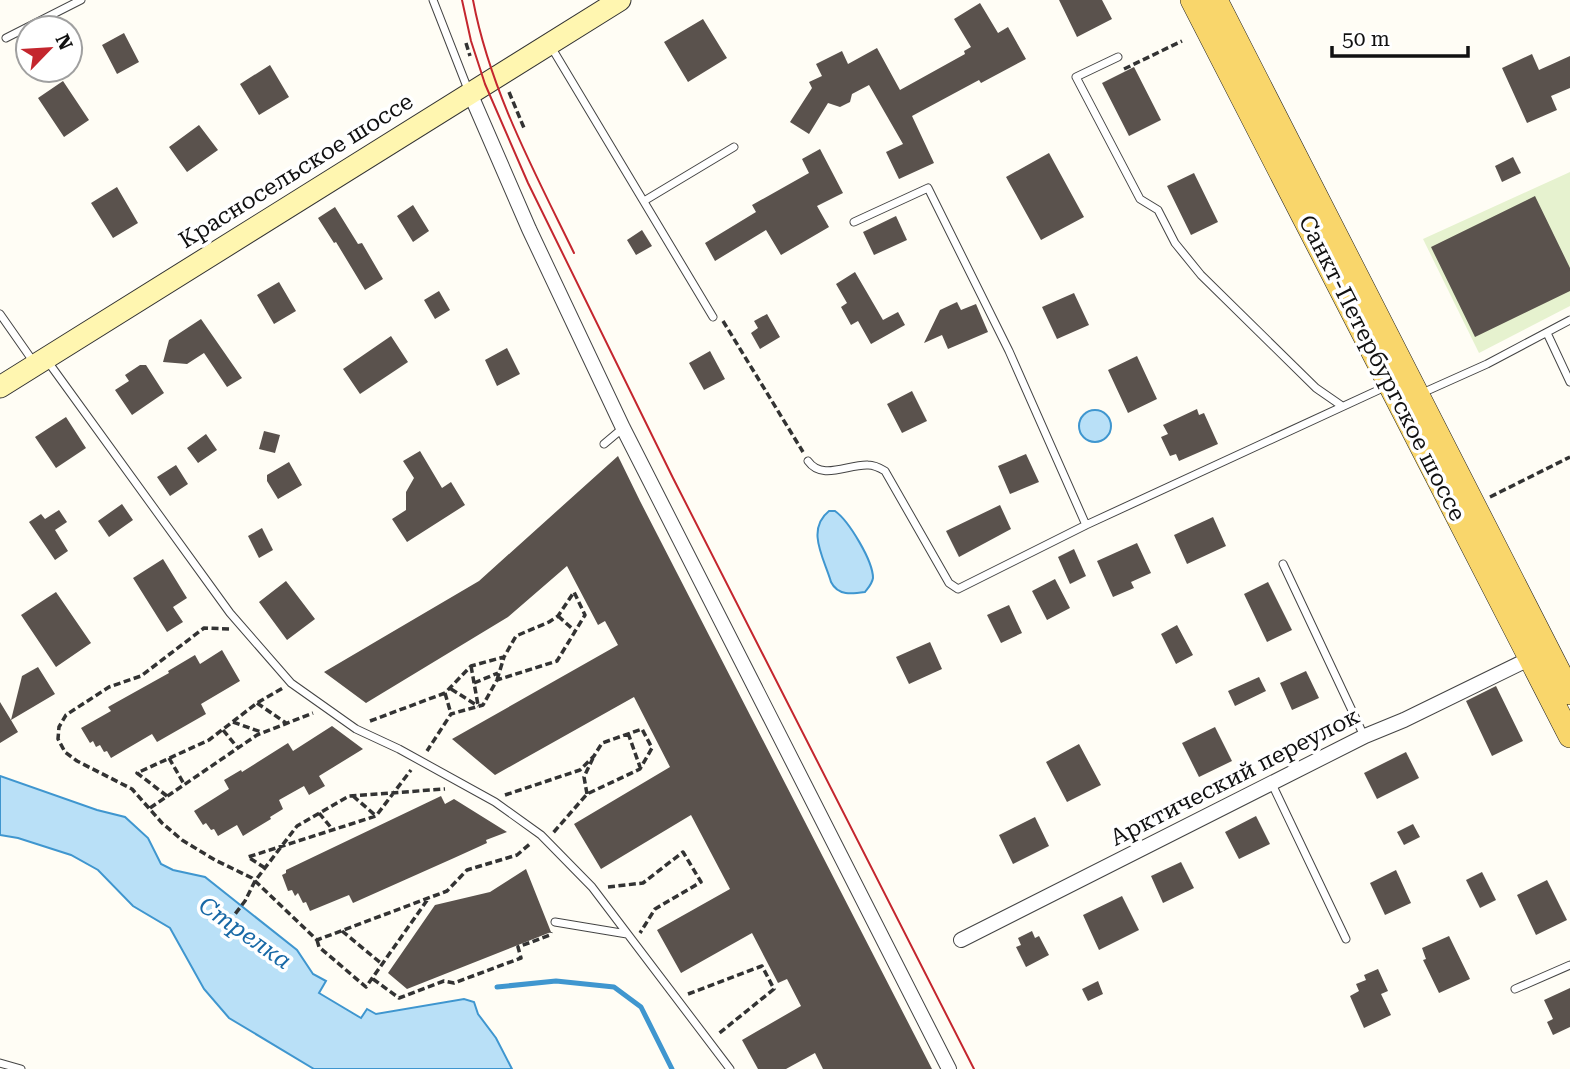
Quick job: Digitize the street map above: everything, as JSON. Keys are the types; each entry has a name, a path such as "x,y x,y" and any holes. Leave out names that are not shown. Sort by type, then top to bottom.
{"main road":[{"name":"Красносельское шоссе","path":"0,387 620,0"},
{"name":"Санкт-Петербургское шоссе","path":"1192,0 1570,736"},
{"name":"Санкт-Петербургское шоссе","path":"1216,0 1570,693"}],"street":[{"path":"470,93 529,229 623,428 949,1069"},
{"name":"Арктический переулок","path":"961,940 1365,736 1404,720 1531,658"}],"lane":[{"path":"6,38 81,0"},
{"path":"433,0 470,93"},
{"path":"550,44 713,317"},
{"path":"1118,57 1076,77 1140,199 1158,210 1175,243 1201,275 1316,388 1342,406"},
{"path":"644,201 734,147"},
{"path":"854,222 928,188 1009,351 1086,525"},
{"path":"0,314 40,362 241,626 292,683 356,729 399,749 495,802 543,838 592,887 730,1069"},
{"path":"1418,395 1487,364 1570,320"},
{"path":"1547,333 1570,382"},
{"path":"808,461 812,467 821,471 871,464 885,471 949,583 958,589 1086,525 1390,384"},
{"path":"604,444 623,428"},
{"path":"1283,564 1365,736"},
{"path":"1271,783 1346,939"},
{"path":"555,922 629,936"},
{"path":"1515,989 1570,965"},
{"path":"0,1063 21,1069"}],"path":[{"path":"1123,70 1182,41"},
{"path":"509,92 524,128"},
{"path":"713,317 720,317 808,461"},
{"path":"1488,498 1570,457"},
{"path":"265,868 248,857 376,816 451,714 483,705 516,636 558,616 574,592 585,615 557,661 497,680"},
{"path":"558,616 575,631"},
{"path":"241,626 227,629 204,628 141,676 109,687 66,715 59,727 58,739 65,752 93,771 132,789 162,823 183,840 255,881 317,940 319,947 366,987 428,898"},
{"path":"356,729 364,723 445,693 471,666 504,657"},
{"path":"471,666 478,706"},
{"path":"474,683 498,673"},
{"path":"167,796 137,773 209,740 257,703 292,683"},
{"path":"451,689 478,706"},
{"path":"445,693 451,714"},
{"path":"257,703 286,723"},
{"path":"150,808 262,733 325,708"},
{"path":"233,722 262,733"},
{"path":"317,940 447,891 467,870 517,855 543,838 587,794 640,769 652,748 642,729 602,743 584,777 587,794"},
{"path":"223,730 237,748"},
{"path":"628,733 640,769"},
{"path":"495,802 504,795 580,769 594,756"},
{"path":"169,758 184,785"},
{"path":"229,922 245,901 255,881 298,826 319,813 353,796 470,788"},
{"path":"353,796 376,816"},
{"path":"319,813 333,830"},
{"path":"592,887 643,883 683,852 701,882 655,909 639,934 629,936"},
{"path":"373,979 399,998 444,981 454,983 521,958 518,947 550,935 555,922"},
{"path":"342,931 382,964"},
{"path":"676,998 762,965 774,989 709,1041"}],"green space":[{"path":"1570,172 1570,306 1479,353 1423,239"}],"water":[{"path":"1095,410 1106,415 1111,426 1106,437 1095,442 1084,437 1079,426 1084,415"},
{"path":"829,511 835,511 847,523 869,562 873,578 865,592 841,592 831,582 821,555 818,536 818,527"},
{"name":"Стрелка","path":"0,776 125,817 148,838 161,864 173,870 205,877 297,950 313,974 326,981 319,993 361,1018 367,1009 376,1014 464,999 474,1002 478,1014 496,1038 512,1069 314,1069 229,1018 204,989 170,928 133,906 98,870 71,855 0,835"}],"building":[{"path":"1059,0 1102,0 1112,19 1077,37"},
{"path":"980,3 998,33 1008,27 1026,59 981,83 979,80 912,116 934,163 899,179 886,152 903,144 869,85 852,94 850,102 840,107 828,103 809,134 790,122 812,88 809,82 822,76 816,64 842,51 848,64 877,48 900,90 965,54 964,51 971,47 954,19"},
{"path":"703,19 727,58 688,82 664,42"},
{"path":"124,33 139,62 117,74 102,45"},
{"path":"1532,54 1539,70 1570,56 1570,88 1551,96 1557,110 1527,123 1502,68"},
{"path":"270,65 289,97 259,115 240,84"},
{"path":"1134,67 1161,120 1129,136 1102,83"},
{"path":"59,84 65,84 89,120 64,137 38,98"},
{"path":"199,125 218,150 187,172 169,147"},
{"path":"820,149 843,193 817,206 829,227 781,255 766,230 715,261 705,243 756,212 752,205 809,173 802,159"},
{"path":"1049,153 1084,217 1041,240 1006,177"},
{"path":"1513,157 1521,173 1502,182 1495,166"},
{"path":"1194,173 1218,222 1191,235 1167,186"},
{"path":"117,187 138,223 113,238 91,203"},
{"path":"1535,196 1570,268 1570,291 1475,337 1431,247"},
{"path":"413,205 429,231 413,242 397,216"},
{"path":"335,207 358,244 362,243 383,279 365,290 318,218"},
{"path":"896,216 907,240 874,255 863,232"},
{"path":"642,230 652,246 636,255 627,240"},
{"path":"855,272 883,320 898,312 905,325 871,344 858,321 851,325 841,307 847,303 836,284"},
{"path":"279,282 296,311 274,324 257,295"},
{"path":"439,291 450,310 435,319 424,300"},
{"path":"1074,293 1089,325 1057,339 1042,307"},
{"path":"957,302 961,310 976,304 988,332 948,349 942,335 924,343 940,310"},
{"path":"767,314 780,337 760,349 751,333 758,328 754,321"},
{"path":"201,319 242,378 227,387 204,353 187,364 163,362 169,340"},
{"path":"391,336 408,362 360,394 343,369"},
{"path":"507,348 520,374 497,386 485,360"},
{"path":"710,351 725,379 704,390 689,363"},
{"path":"1137,356 1157,399 1128,413 1108,370"},
{"path":"140,365 146,365 164,393 132,415 115,390 129,381 125,375"},
{"path":"912,391 927,421 902,433 887,404"},
{"path":"1197,409 1199,415 1204,413 1218,444 1179,461 1176,454 1170,456 1161,437 1168,434 1163,425"},
{"path":"66,417 86,448 56,468 35,437"},
{"path":"264,431 280,435 275,453 259,449"},
{"path":"206,434 217,450 198,463 187,448"},
{"path":"420,451 442,488 451,482 465,505 407,542 392,519 406,510 406,492 414,478 403,461"},
{"path":"1026,454 1039,482 1010,494 998,466"},
{"path":"618,456 932,1069 823,1069 815,1053 786,1069 758,1069 742,1040 801,1006 787,979 778,983 752,933 681,973 657,930 730,889 691,815 601,869 574,824 670,767 634,697 495,775 452,739 618,645 605,621 598,625 567,566 508,617 366,703 324,672 479,581"},
{"path":"289,462 302,485 278,499 267,481 267,475"},
{"path":"176,465 188,484 170,496 157,477"},
{"path":"122,504 133,520 109,537 98,521"},
{"path":"1000,505 1011,529 959,557 946,531"},
{"path":"59,510 67,522 55,530 68,551 55,560 29,522 41,514 45,519"},
{"path":"1213,517 1226,546 1187,564 1174,535"},
{"path":"262,528 273,550 259,558 248,536"},
{"path":"1137,543 1151,573 1131,582 1134,588 1113,597 1097,561"},
{"path":"1074,549 1086,576 1070,584 1058,557"},
{"path":"163,559 187,598 173,607 183,622 167,632 133,578"},
{"path":"1055,579 1070,608 1047,620 1032,591"},
{"path":"286,581 315,619 287,640 259,602"},
{"path":"1268,582 1292,630 1267,642 1244,594"},
{"path":"56,592 91,643 56,667 21,615"},
{"path":"1009,605 1022,633 1001,643 987,615"},
{"path":"1177,625 1193,655 1176,664 1161,634"},
{"path":"930,642 942,669 909,684 896,657"},
{"path":"222,650 240,681 201,704 206,714 157,742 152,734 111,758 100,745 96,747 93,741 90,743 81,728 111,711 108,707 169,673 168,671 195,655 200,664"},
{"path":"38,667 55,694 11,720 22,676"},
{"path":"1306,671 1319,698 1292,710 1280,683"},
{"path":"1259,677 1266,691 1235,706 1228,691"},
{"path":"1496,686 1523,741 1492,756 1466,701"},
{"path":"0,702 18,732 0,743"},
{"path":"332,726 363,749 319,776 325,786 309,795 304,786 279,800 283,809 243,836 237,825 218,836 206,823 203,825 194,811 229,789 224,780 288,743 293,751"},
{"path":"1215,727 1232,761 1199,777 1182,743"},
{"path":"1079,744 1101,785 1067,802 1046,762"},
{"path":"1406,752 1419,778 1377,799 1364,773"},
{"path":"441,796 445,804 454,799 507,832 353,903 349,895 310,911 298,893 295,896 292,890 288,891 282,875 286,870"},
{"path":"1256,816 1270,844 1239,859 1225,832"},
{"path":"1035,817 1049,846 1013,864 999,835"},
{"path":"1413,824 1420,837 1404,845 1397,832"},
{"path":"1181,862 1194,888 1163,903 1151,876"},
{"path":"526,869 551,932 407,989 388,973 435,905 490,892"},
{"path":"1396,870 1411,903 1385,915 1370,883"},
{"path":"1482,872 1496,900 1480,908 1466,880"},
{"path":"1547,880 1567,920 1536,935 1517,895"},
{"path":"1122,896 1139,930 1099,950 1083,915"},
{"path":"1032,931 1035,938 1039,936 1049,955 1026,967 1016,947 1021,945 1018,938"},
{"path":"1449,936 1470,979 1439,993 1423,960 1426,959 1422,948"},
{"path":"1378,969 1388,991 1381,994 1391,1015 1364,1028 1350,996 1359,991 1356,984 1366,980 1364,975"},
{"path":"1098,981 1103,994 1088,1001 1082,989"},
{"path":"1570,988 1570,1027 1553,1035 1547,1022 1553,1019 1544,1000"}],"waterway":[{"path":"497,987 556,981 614,987 641,1007 672,1069"}],"tram line":[{"path":"462,0 471,41 485,84 528,183 673,478 974,1069"},
{"path":"473,0 490,66 502,98 574,253"}]}
